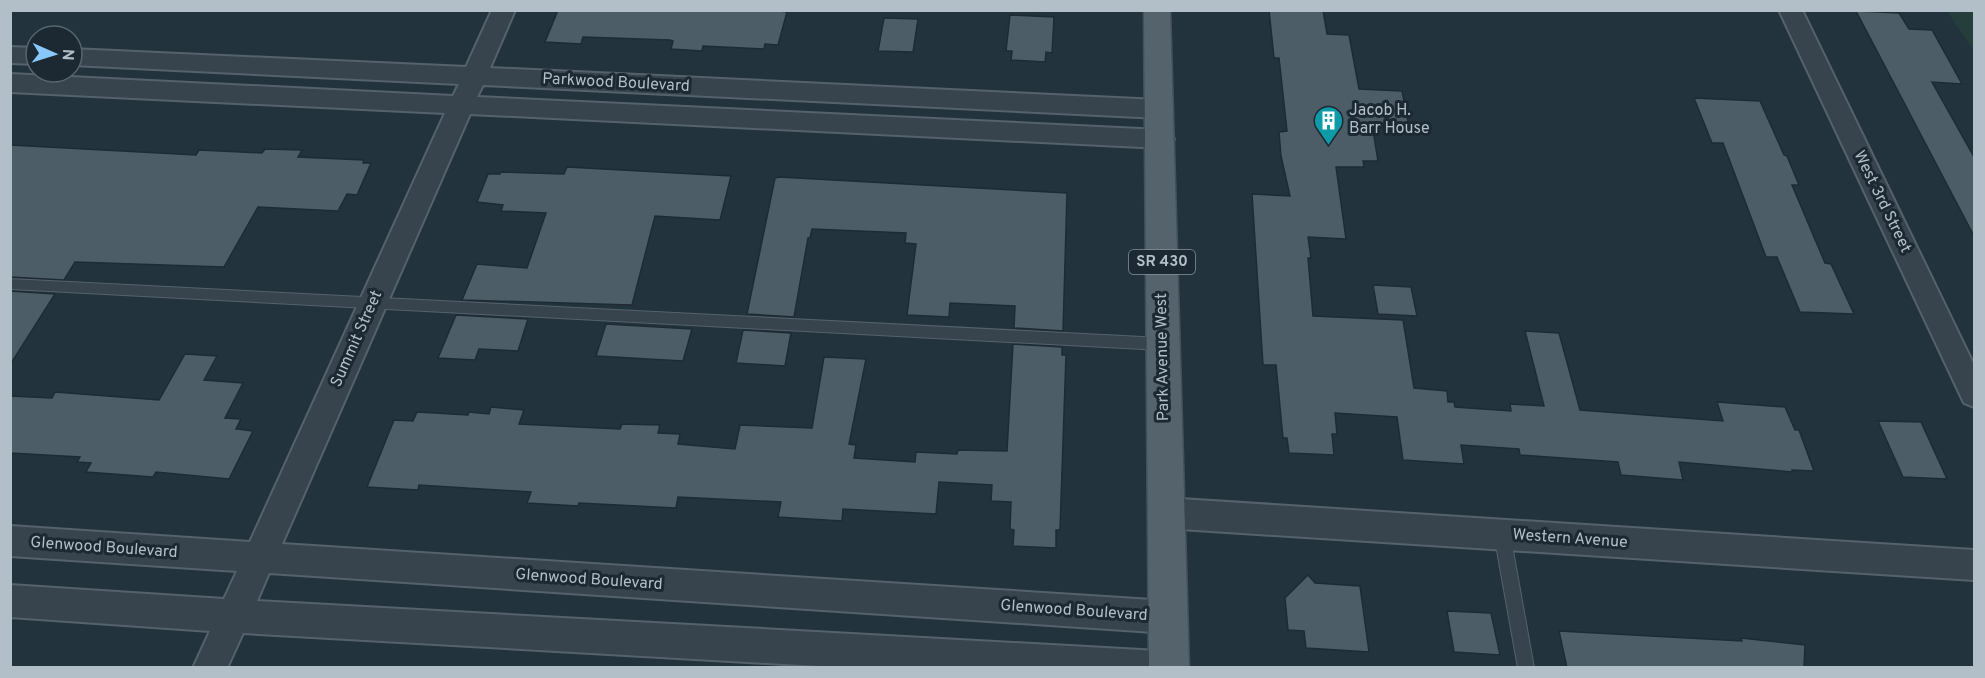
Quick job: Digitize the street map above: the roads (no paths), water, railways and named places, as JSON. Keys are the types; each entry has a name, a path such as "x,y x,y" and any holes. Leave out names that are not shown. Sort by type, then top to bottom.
{"main road":[{"name":"Park Avenue West","path":"1157,10 1169,668"}],"street":[{"name":"Summit Street","path":"210,668 504,10"},
{"name":"West 3rd Street","path":"1790,10 1974,394"},
{"name":"Parkwood Boulevard","path":"84,58 474,76 1160,124"},
{"path":"10,83 462,105 1160,124"},
{"name":"Western Avenue","path":"1165,513 1974,565"},
{"name":"Glenwood Boulevard","path":"10,541 1168,617"},
{"path":"10,601 233,616 1159,668"}],"lane":[{"path":"10,284 1162,344"},
{"path":"1502,534 1526,668"}],"place":[{"name":"Jacob H. Barr House","path":"1328,146"}]}
